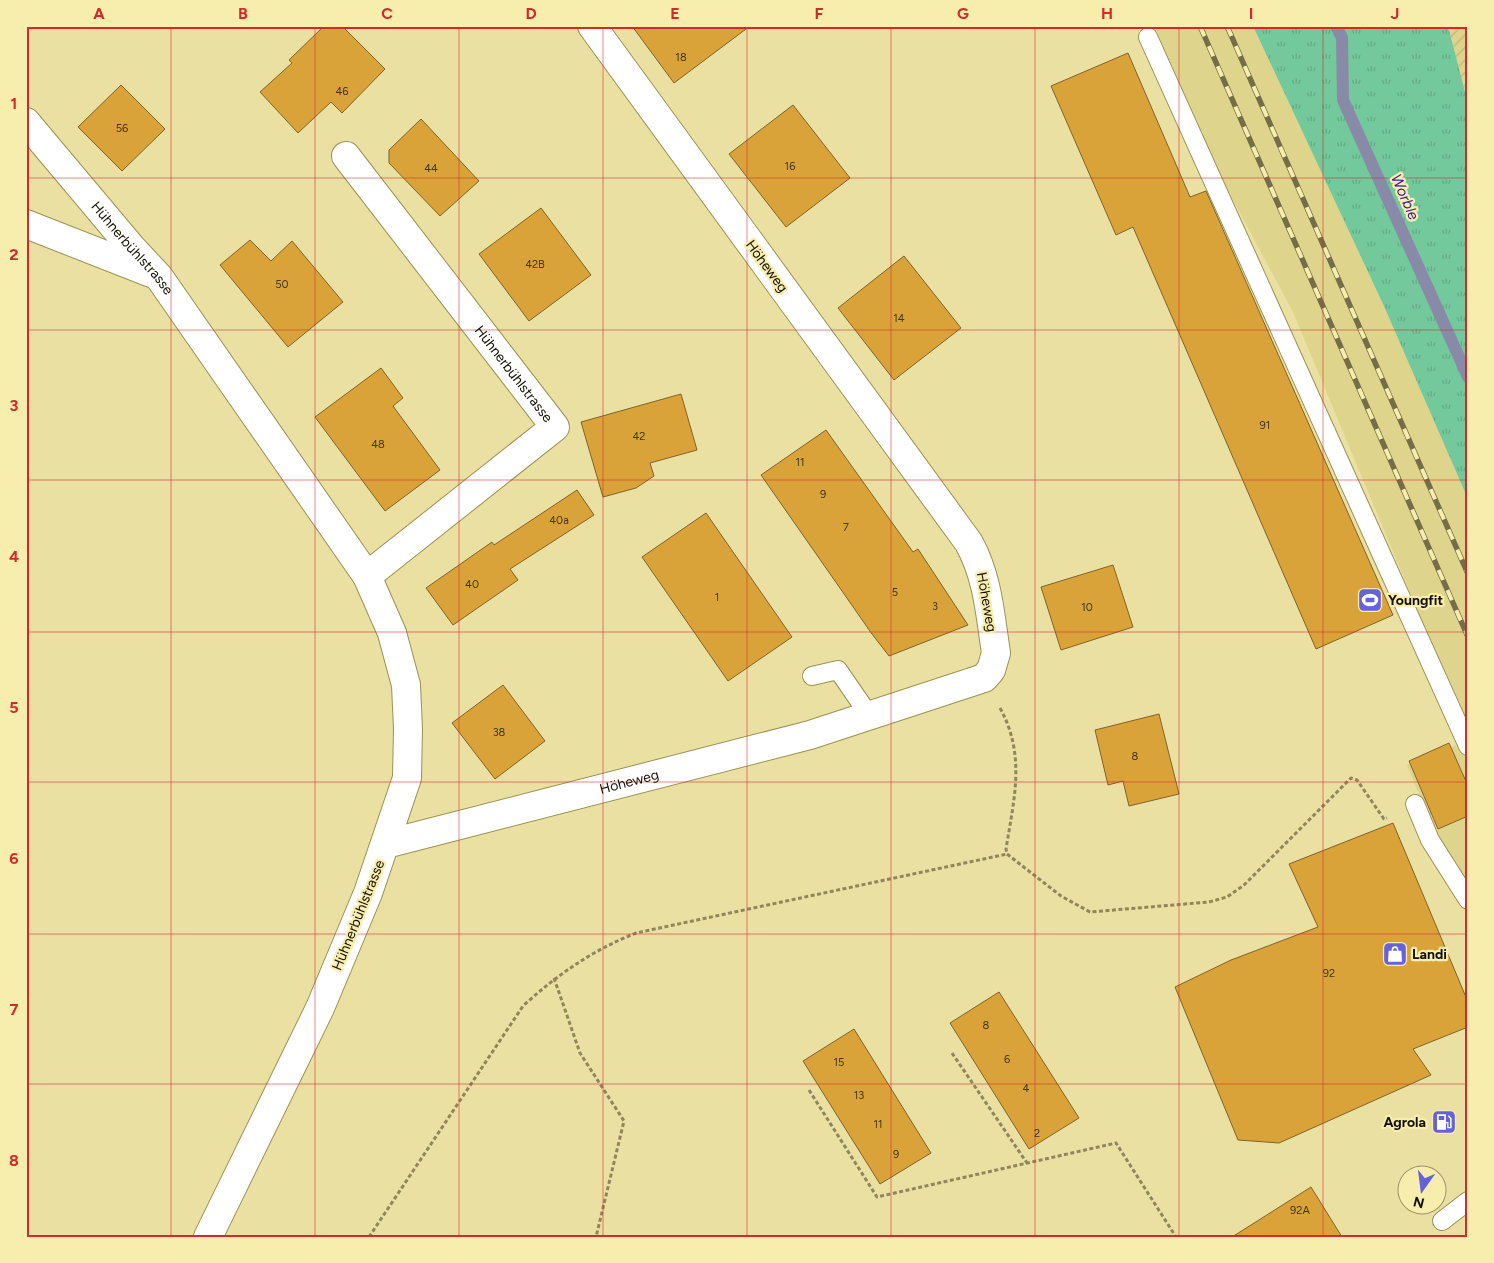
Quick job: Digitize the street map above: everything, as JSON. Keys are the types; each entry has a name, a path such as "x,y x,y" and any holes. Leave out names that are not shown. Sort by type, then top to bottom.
{"street":[{"name":"Höheweg","path":"386,844 810,735 984,678 991,670 996,654 986,585 980,564 969,543 592,26"},
{"name":"Hühnerbühlstrasse","path":"26,122 159,277 367,576 392,633 406,685 408,728 407,778 386,844 320,1008 208,1237"},
{"name":"Hühnerbühlstrasse","path":"346,156 554,427 367,576"},
{"path":"26,224 159,277"}],"lane":[{"path":"1148,37 1468,746"},
{"path":"812,676 838,670 869,715"},
{"path":"1415,804 1430,840 1468,900"},
{"path":"1442,1221 1468,1201"}],"path":[{"path":"999,706 1007,720 1018,776 1006,849 1008,854 1061,896 1090,912 1209,902 1228,896 1244,885 1348,780 1357,780 1384,819"},
{"path":"369,1237 523,1006 554,978 605,945 636,932 1008,854"},
{"path":"554,978 580,1053 624,1121 596,1237"},
{"path":"952,1052 1027,1163"},
{"path":"809,1090 876,1198 1116,1144 1176,1237"}],"shaded area":[{"path":"1140,26 1253,26 1383,304 1468,499 1468,731 1293,312"},
{"path":"1448,26 1468,26 1468,103"},
{"path":"1468,740 1468,913 1407,765"}],"green space":[{"path":"1253,26 1448,26 1468,103 1468,499 1383,304"}],"building":[{"path":"324,26 342,26 385,69 342,113 331,102 298,133 260,92 292,63 289,60"},
{"path":"632,26 750,26 674,83"},
{"path":"1128,53 1190,197 1206,191 1393,615 1316,649 1133,227 1116,235 1051,86"},
{"path":"121,85 165,129 122,171 78,127"},
{"path":"793,105 850,178 786,227 729,154"},
{"path":"421,119 479,181 440,216 389,163 389,150"},
{"path":"541,208 591,275 529,321 479,254"},
{"path":"250,240 271,261 292,241 343,302 288,347 220,265"},
{"path":"904,256 961,328 894,380 838,308"},
{"path":"381,368 403,398 393,406 440,470 385,511 315,417"},
{"path":"681,394 697,450 650,463 654,476 636,488 603,497 581,422"},
{"path":"826,430 913,552 918,549 968,625 889,656 872,634 761,475"},
{"path":"577,490 594,515 510,569 518,580 453,625 426,588 492,542 494,545"},
{"path":"706,513 792,637 728,681 642,557"},
{"path":"1113,565 1133,627 1061,650 1041,587"},
{"path":"503,685 545,741 495,779 452,723"},
{"path":"1159,714 1179,794 1129,806 1123,781 1108,785 1095,730"},
{"path":"1449,743 1468,786 1468,816 1438,829 1409,761"},
{"path":"1393,823 1468,1002 1468,1027 1413,1049 1431,1075 1279,1143 1238,1140 1175,987 1231,960 1318,927 1289,864"},
{"path":"999,992 1079,1118 1029,1149 950,1023"},
{"path":"854,1029 931,1153 880,1184 803,1061"},
{"path":"1311,1187 1342,1237 1232,1237"}],"waterway":[{"name":"Worble","path":"1336,26 1342,38 1343,100 1468,377"}],"railway":[{"path":"1200,26 1468,637"},
{"path":"1227,26 1468,574"}],"place":[{"name":"Youngfit","path":"1370,600"},
{"name":"Landi","path":"1395,954"},
{"name":"Agrola","path":"1444,1122"}]}
